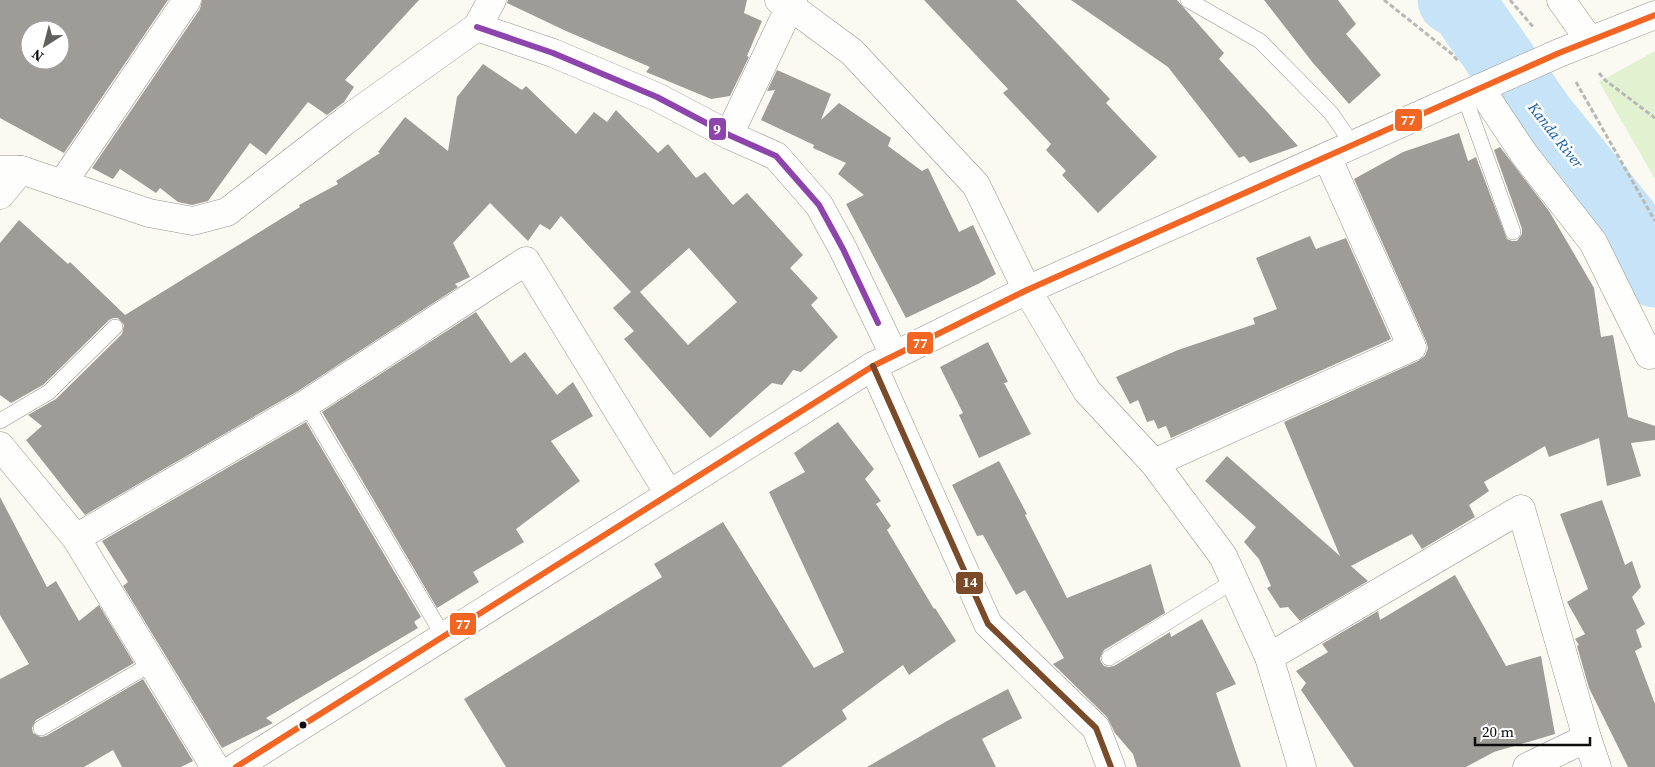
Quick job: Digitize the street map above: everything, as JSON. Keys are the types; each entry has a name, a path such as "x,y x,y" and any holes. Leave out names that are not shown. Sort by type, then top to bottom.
{"street":[{"path":"62,184 187,0"},
{"path":"0,195 11,170 62,184 149,213 193,221 227,212 345,121 477,27 492,0"},
{"path":"1561,0 1567,50"},
{"path":"729,135 787,2 852,52 976,185 1027,290 1087,391 1154,463 1223,556 1269,657 1302,767"},
{"path":"236,767 884,361 1027,290 1567,50 1655,15"},
{"path":"477,27 553,53 657,97 729,135 776,156 819,205 843,249 884,361 988,624 1096,728 1111,767"},
{"path":"1478,89 1524,154 1593,242 1649,355"},
{"path":"1154,463 1412,347 1327,157"},
{"path":"76,538 306,404 526,261 669,494"},
{"path":"0,446 76,538 215,767"},
{"path":"1269,657 1521,509 1597,767"},
{"path":"1526,767 1587,738"}],"lane":[{"path":"1188,0 1260,41 1331,113 1353,145"},
{"path":"1478,89 1513,232"},
{"path":"0,422 49,392 115,326"},
{"path":"306,404 444,637"},
{"path":"1109,658 1234,581"},
{"path":"41,728 151,664"}],"path":[{"path":"1384,0 1452,54 1478,89"},
{"path":"1510,0 1530,24 1655,118"},
{"path":"1567,50 1655,221"}],"green space":[{"path":"1655,51 1655,179 1599,82"}],"building":[{"path":"0,0 168,0 64,153 0,118"},
{"path":"202,0 419,0 345,80 354,87 344,102 327,115 308,102 266,155 250,143 208,201 192,205 178,202 160,188 156,193 120,169 113,179 92,168 200,9"},
{"path":"508,0 747,0 744,13 762,21 747,56 749,57 730,96 711,99 646,72 650,67 566,31 507,3"},
{"path":"924,0 1016,0 1110,99 1106,103 1157,157 1098,213 1062,175 1066,171 1046,150 1051,144 1003,93 1008,89"},
{"path":"1071,0 1177,0 1224,53 1219,59 1298,146 1250,163 1244,156 1239,158 1168,67"},
{"path":"1264,0 1338,0 1356,24 1346,34 1381,75 1349,104 1313,63"},
{"path":"483,64 522,90 526,86 576,134 594,112 607,122 616,110 658,153 668,144 696,178 705,172 733,205 747,193 803,255 790,268 818,298 811,305 838,337 801,372 793,370 782,385 772,383 710,438 624,339 634,331 613,308 631,292 561,216 550,230 540,224 528,241 490,203 453,243 470,277 455,284 458,287 298,391 85,515 26,440 42,426 28,415 56,399 122,334 124,325 118,318 109,320 43,385 11,403 0,395 0,243 19,220 68,264 70,262 125,315 300,207 299,205 338,184 336,181 380,153 378,152 405,117 448,151 457,97","holes":["689,248 737,302 688,345 640,292"]},
{"path":"777,70 831,94 821,120 839,103 891,138 888,146 922,171 928,168 959,232 973,225 996,274 906,318 846,204 864,195 838,174 846,163 813,148 814,145 761,120 775,90 767,91"},
{"path":"1459,133 1468,161 1476,157 1507,239 1517,241 1522,234 1522,229 1494,150 1500,147 1549,211 1594,288 1601,337 1613,335 1628,417 1655,426 1655,440 1631,443 1641,476 1607,486 1599,438 1549,457 1545,446 1484,482 1489,491 1469,505 1475,517 1422,549 1412,534 1351,566 1368,581 1300,621 1288,607 1280,608 1267,588 1271,586 1259,559 1244,542 1256,527 1205,481 1227,456 1340,556 1284,422 1418,361 1425,356 1428,348 1426,341 1354,179 1403,152"},
{"path":"1310,236 1316,249 1346,238 1391,339 1171,438 1166,426 1158,429 1154,420 1147,422 1138,400 1130,404 1116,377 1178,350 1255,324 1253,318 1277,309 1256,258"},
{"path":"476,312 511,363 525,352 557,395 573,382 593,416 551,441 580,481 516,529 524,542 473,572 479,582 437,608 322,412"},
{"path":"988,342 1008,382 1004,383 1031,434 979,458 959,415 963,413 940,367"},
{"path":"306,422 421,617 414,622 418,628 266,718 273,723 222,748 123,586 128,582 102,541"},
{"path":"838,422 874,469 865,479 881,501 876,504 891,526 887,530 934,609 956,641 909,675 903,665 842,710 847,719 781,767 506,767 464,699 662,577 654,564 723,522 814,668 844,652 769,492 805,472 794,453"},
{"path":"999,461 1027,514 1025,515 1067,598 1151,564 1165,613 1104,650 1100,658 1104,666 1114,666 1170,632 1171,637 1202,619 1236,684 1216,693 1241,767 1137,767 1133,754 1115,733 1107,717 1053,664 1064,658 1025,590 1016,595 983,535 977,536 952,485"},
{"path":"0,497 47,587 56,581 79,621 99,605 134,663 36,720 32,728 33,733 41,737 46,736 143,679 193,761 181,767 122,767 113,750 84,767 0,767 0,679 29,664 0,615"},
{"path":"1602,500 1625,565 1632,561 1641,587 1632,597 1645,624 1636,630 1642,647 1635,651 1655,704 1655,767 1628,767 1589,688 1577,646 1579,645 1575,639 1585,634 1567,602 1588,589 1560,514"},
{"path":"1455,575 1506,666 1541,656 1555,734 1494,752 1466,767 1354,767 1301,690 1306,683 1296,671 1328,652 1322,644 1378,611 1380,620"},
{"path":"1008,689 1022,718 982,739 996,767 867,767 947,721"}],"waterway":[{"name":"Kanda River","path":"1452,0 1464,7 1540,116 1645,247 1655,273"}],"transit line":[{"name":"77","path":"236,767 873,366 1027,290 1559,53 1655,15"},
{"name":"9","path":"477,27 553,53 657,97 729,135 776,156 819,205 843,249 878,323"},
{"name":"14","path":"873,366 988,624 1096,728 1111,767"}]}
